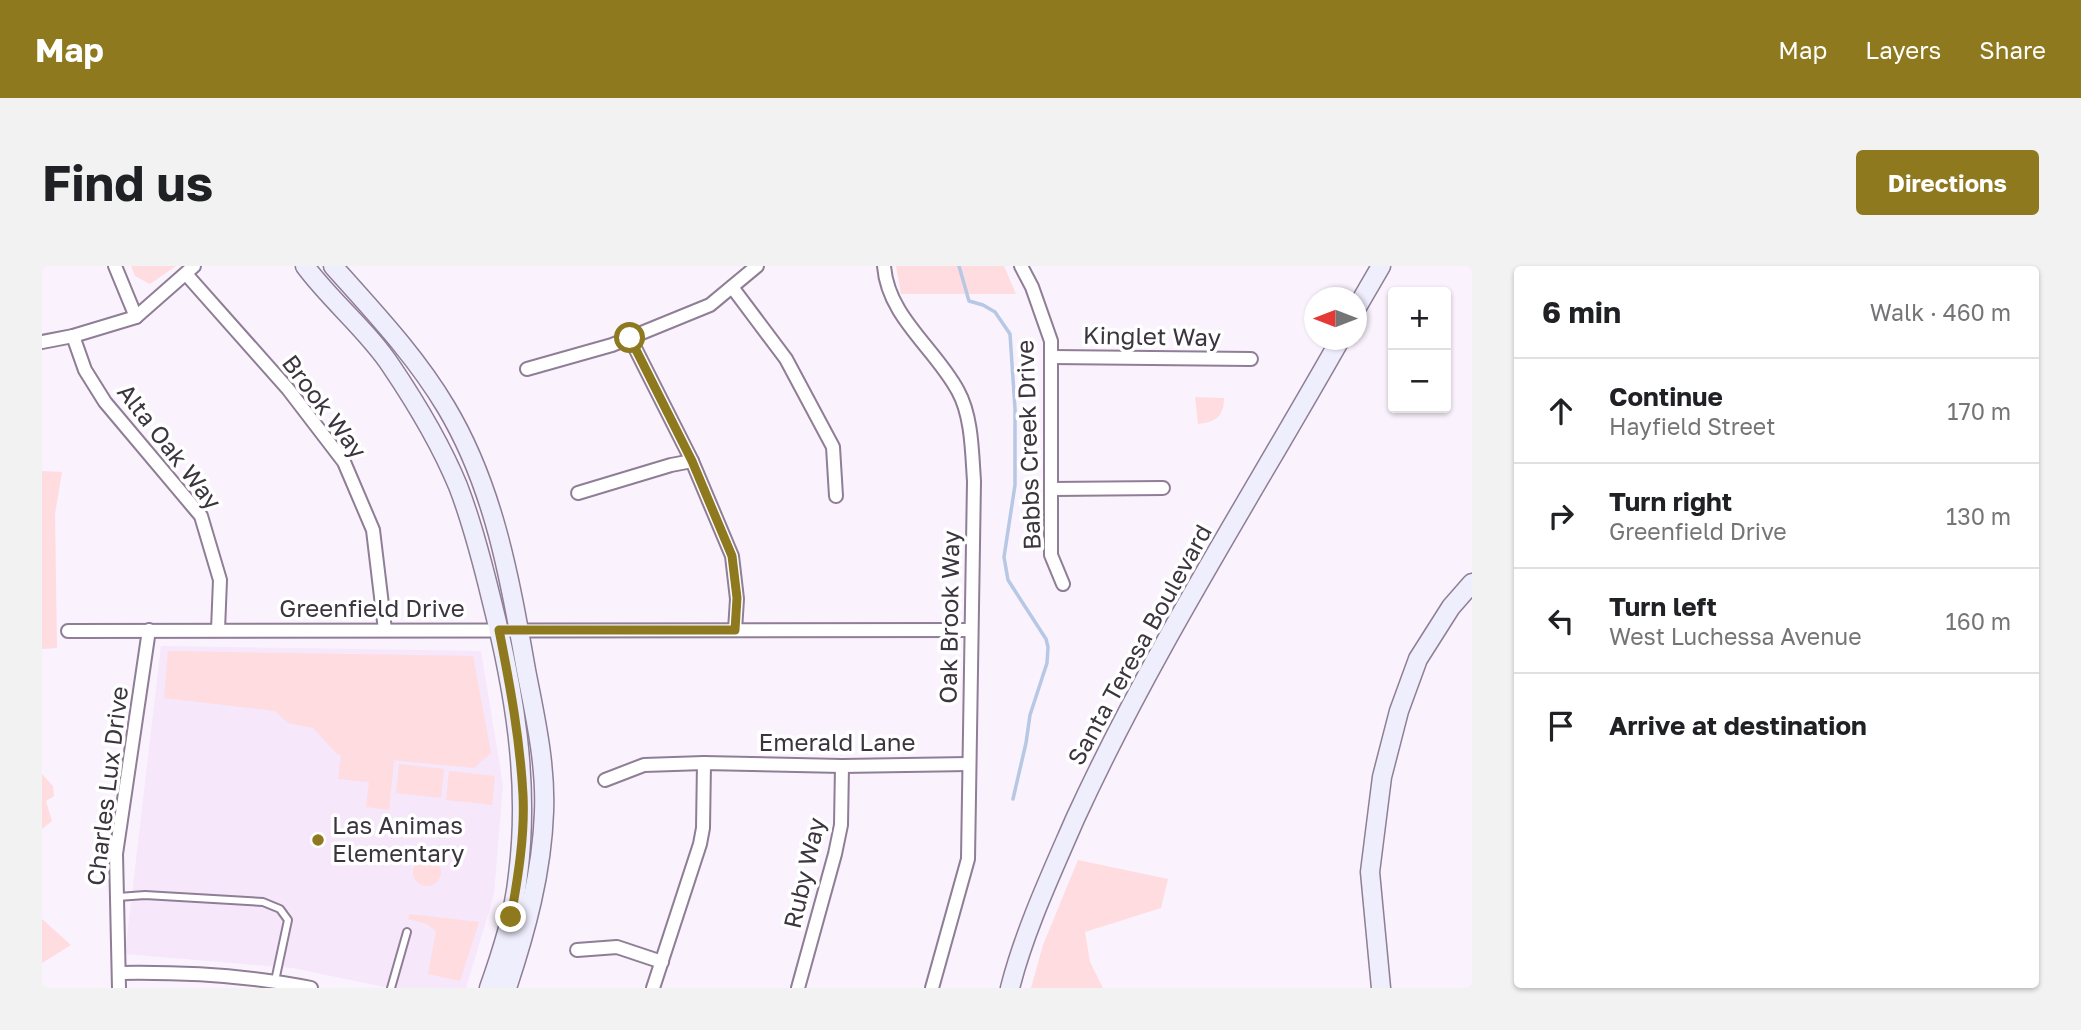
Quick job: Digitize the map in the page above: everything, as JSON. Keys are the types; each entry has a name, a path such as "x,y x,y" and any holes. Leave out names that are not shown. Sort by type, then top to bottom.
{"street":[{"path":"115,266 136,317"},
{"path":"305,266 390,363 458,485 481,559 517,720 523,797 518,876 511,917 489,988"},
{"path":"333,266 410,352 447,408 479,474 494,514 509,573 543,773 544,810 537,878 528,920 507,988"},
{"path":"527,369 630,338 710,305 757,266"},
{"name":"Oak Brook Way","path":"884,266 885,279 893,302 960,393 972,446 974,481 968,859 932,988"},
{"name":"Babbs Creek Drive","path":"1021,266 1051,341 1051,555 1063,584"},
{"path":"1367,290 1381,266"},
{"path":"42,342 73,336 136,317 190,270"},
{"name":"Brook Way","path":"190,270 344,462 373,530 385,630"},
{"path":"732,287 786,359 833,447 836,496"},
{"name":"Alta Oak Way","path":"73,336 85,370 106,402 201,516 220,580 218,630"},
{"path":"630,338 692,461 732,556 737,598 735,630"},
{"name":"Santa Teresa Boulevard","path":"1010,988 1050,876 1105,754 1333,350"},
{"name":"Kinglet Way","path":"1052,357 1251,359"},
{"path":"578,493 692,461"},
{"path":"1052,489 1163,488"},
{"path":"1381,988 1370,872 1382,776 1399,711 1418,659 1451,607 1472,583"},
{"name":"Charles Lux Drive","path":"119,988 116,854 149,630"},
{"name":"Greenfield Drive","path":"68,631 970,630"},
{"path":"653,988 700,844 703,828 704,763"},
{"name":"Emerald Lane","path":"605,779 644,765 969,764"},
{"name":"Ruby Way","path":"798,988 841,825 842,766"},
{"path":"577,950 617,947 662,962"},
{"path":"119,973 211,974 311,988"}],"lane":[{"path":"116,897 197,897 262,902 280,909 288,920 275,981"},
{"path":"391,988 407,932"}],"shaded area":[{"path":"131,266 176,266 150,284 135,276"},
{"path":"896,266 1004,266 1016,294 901,294"},
{"path":"1195,397 1224,398 1221,414 1210,422 1198,424"},
{"path":"42,471 62,472 55,514 57,648 42,649"},
{"name":"Las Animas Elementary","path":"161,646 481,651 503,785 494,894 466,988 389,988 293,968 125,954"},
{"path":"168,651 473,656 491,753 474,768 381,759 394,761 389,810 366,807 369,782 338,779 341,755 313,728 288,723 275,711 164,698"},
{"path":"399,764 444,769 441,798 396,793"},
{"path":"449,771 495,776 492,805 446,800"},
{"path":"42,774 53,786 54,796 46,801 52,821 42,829"},
{"path":"427,858 437,862 441,872 437,882 427,886 417,882 413,872 417,862"},
{"path":"1078,860 1168,879 1161,908 1085,932 1090,962 1103,988 1031,988 1043,945"},
{"path":"410,914 479,922 460,981 428,974 436,931 427,924 408,919"},
{"path":"42,919 71,945 42,963"}],"waterway":[{"path":"959,266 969,301 995,312 1010,334 1015,409 1015,485 1004,557 1008,580 1046,639 1048,647 1047,663 1030,715 1013,799"}],"place":[{"name":"Las Animas Elementary","path":"318,840"}],"route":[{"path":"511,917 518,876 523,797 517,720 499,630 735,630 737,598 732,556 692,461 630,338"}]}
